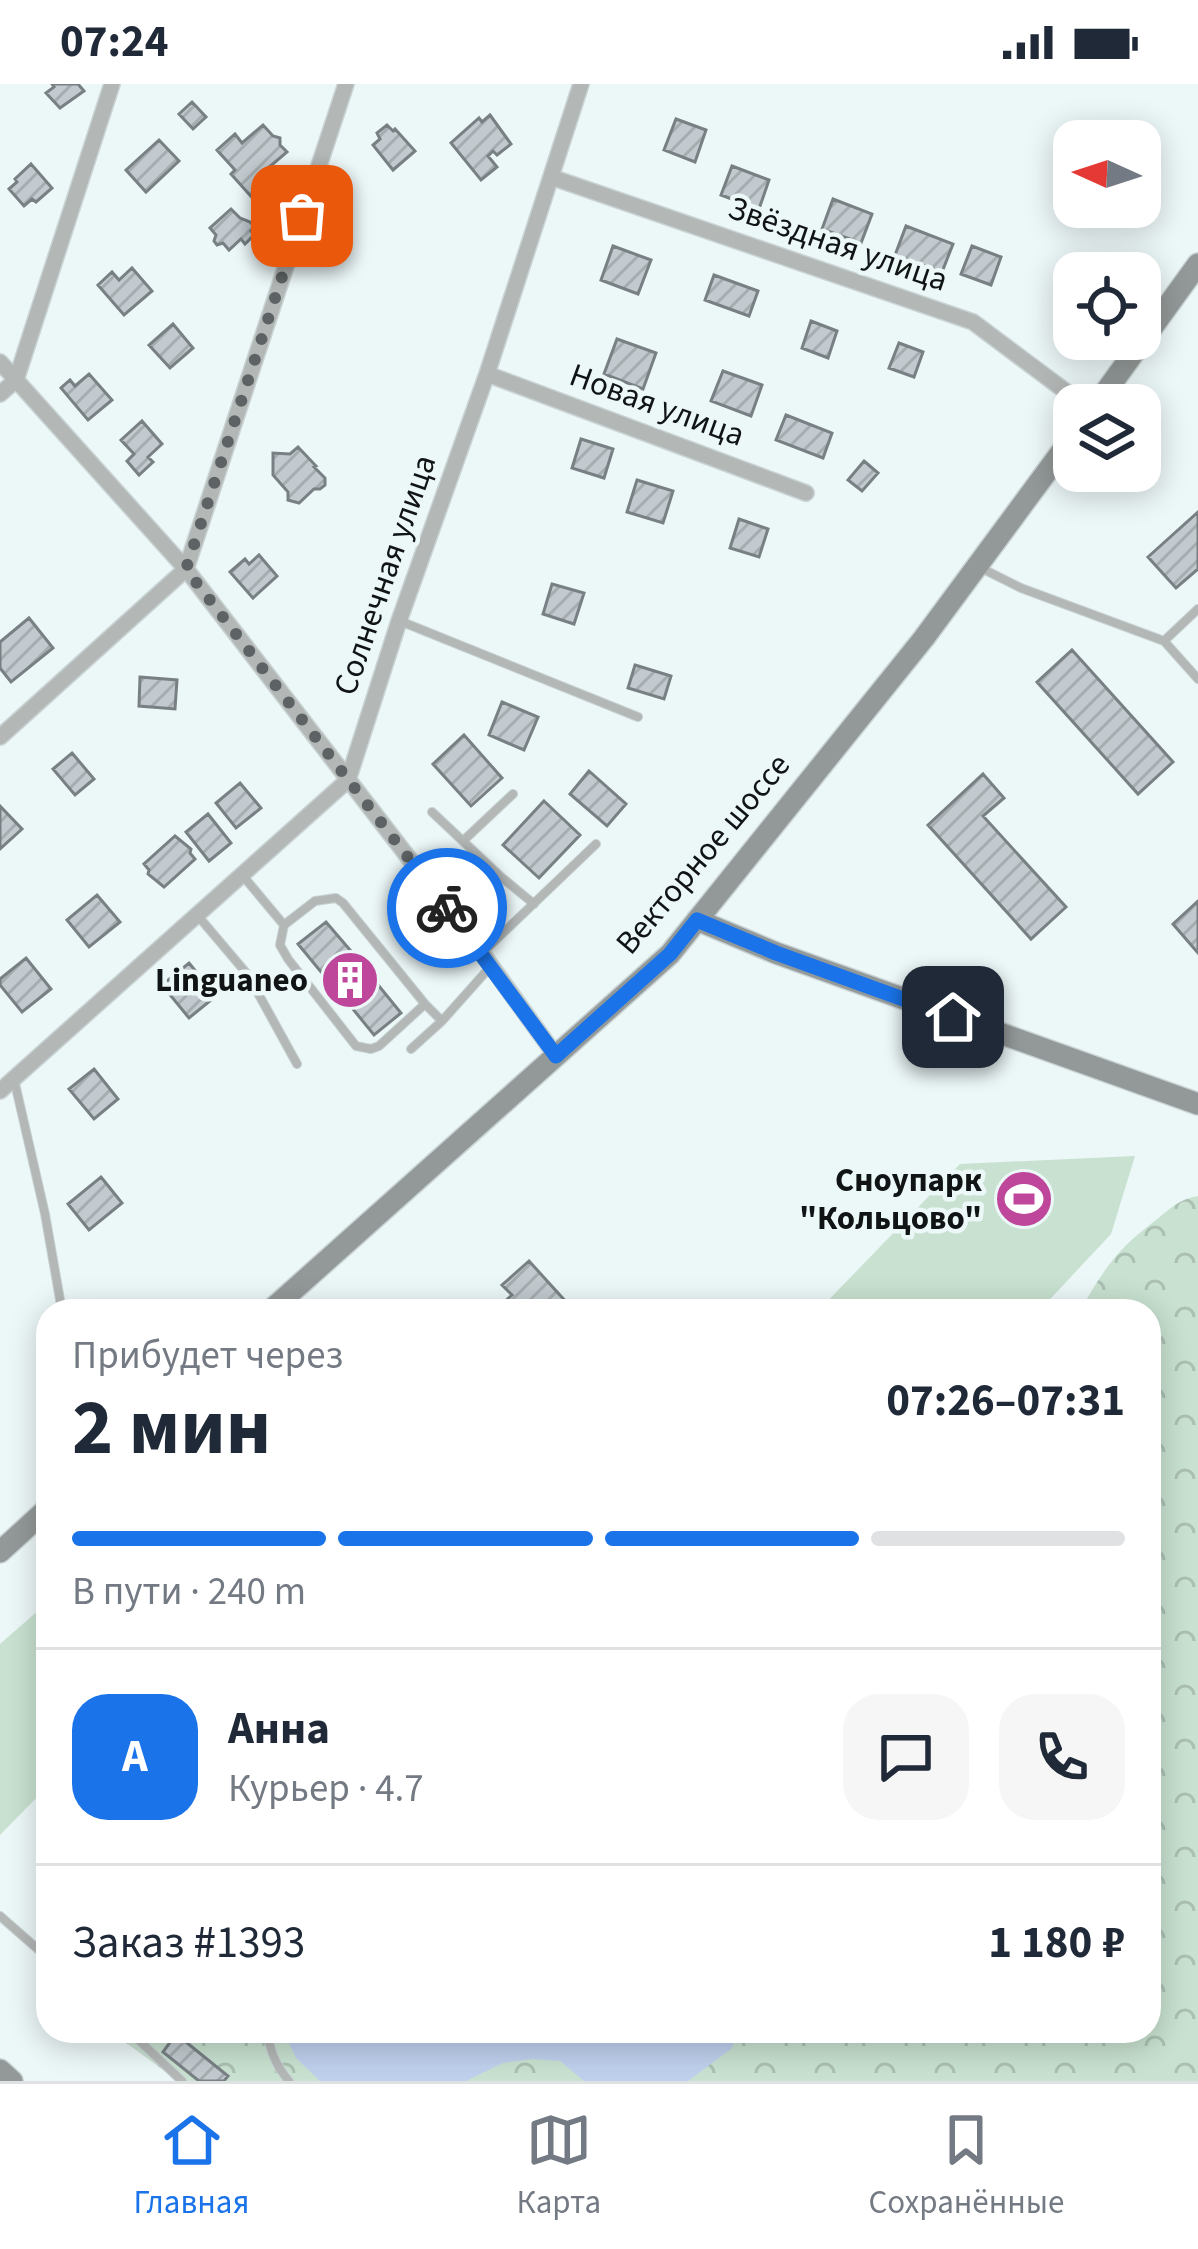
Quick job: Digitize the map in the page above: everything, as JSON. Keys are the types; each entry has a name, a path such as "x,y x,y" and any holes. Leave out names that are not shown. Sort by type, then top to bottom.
{"main road":[{"path":"1111,384 1198,264"},
{"name":"Векторное шоссе","path":"283,1299 670,954 924,638 1053,463"},
{"path":"697,920 776,953 1198,1104"},
{"path":"0,1552 36,1519"},
{"path":"0,2070 12,2081"}],"street":[{"path":"0,394 16,380 112,84"},
{"path":"0,737 186,569 346,84"},
{"name":"Солнечная улица","path":"348,780 581,84"},
{"name":"Звёздная улица","path":"551,177 973,322 1056,384"},
{"path":"0,362 186,569 556,1056"},
{"name":"Новая улица","path":"487,374 806,493"},
{"path":"0,1091 348,780"}],"lane":[{"path":"977,566 1021,588 1164,641 1198,679"},
{"path":"1164,641 1198,609"},
{"path":"399,621 638,717"},
{"path":"463,841 513,794"},
{"path":"432,812 533,904"},
{"path":"412,1049 442,1021 533,904 596,844"},
{"path":"242,875 284,925"},
{"path":"425,1004 379,1046 356,1046 288,959 280,938 284,925 315,901 336,898 442,1021"},
{"path":"197,915 248,975 297,1064"},
{"path":"14,1079 60,1299"},
{"path":"0,1916 36,1948"},
{"path":"142,2043 182,2081"},
{"path":"269,2043 279,2070 289,2081"}],"green space":[{"name":"Сноупарк \"Кольцово\"","path":"1135,1156 1111,1234 1050,1299 830,1299 960,1164"},
{"path":"1198,1196 1198,2081 178,2081 126,2043 1161,2043 1161,1299 1087,1299 1121,1251 1185,1199"},
{"path":"36,1612 36,1798 0,1835 0,1644"}],"water":[{"path":"289,2043 734,2043 688,2081 584,2081 560,2061 532,2059 503,2063 466,2081 320,2081 296,2058"}],"building":[{"path":"52,84 78,84 84,91 60,108 46,93"},
{"path":"192,102 206,117 193,129 179,114"},
{"path":"490,115 511,144 488,156 497,167 481,180 451,143 479,118 482,122"},
{"path":"676,119 706,130 695,162 664,150"},
{"path":"263,125 280,138 287,152 260,175 272,188 256,202 217,150 235,134 242,143"},
{"path":"387,125 415,151 393,170 373,145 380,139 377,133"},
{"path":"159,140 179,161 146,192 126,170"},
{"path":"31,164 52,188 24,206 9,189"},
{"path":"732,166 769,180 759,209 721,195"},
{"path":"833,199 872,214 861,243 822,229"},
{"path":"231,209 255,227 245,244 241,239 229,250 223,243 217,245 210,228"},
{"path":"906,226 953,244 942,272 895,255"},
{"path":"613,246 651,260 638,294 601,280"},
{"path":"972,246 1001,257 991,285 961,274"},
{"path":"132,268 152,291 124,315 98,285 112,272 119,280"},
{"path":"714,275 758,291 749,316 705,300"},
{"path":"811,321 837,331 828,358 802,348"},
{"path":"173,324 193,348 170,368 149,345"},
{"path":"617,339 656,353 643,389 604,374"},
{"path":"899,343 923,352 914,377 889,368"},
{"path":"723,371 762,385 751,416 711,401"},
{"path":"89,374 112,400 88,420 61,388 70,380 75,386"},
{"path":"786,415 832,433 823,458 776,440"},
{"path":"142,421 162,444 139,475 127,461 134,454 121,440"},
{"path":"581,439 613,449 604,478 572,468"},
{"path":"298,447 325,478 325,485 299,503 288,500 288,492 273,475 273,453 290,454"},
{"path":"864,461 878,473 862,491 848,480"},
{"path":"637,480 673,491 663,523 627,512"},
{"path":"1198,512 1198,569 1176,588 1148,557"},
{"path":"739,519 768,529 759,557 730,548"},
{"path":"259,555 277,576 253,598 230,572 245,559 249,564"},
{"path":"552,584 584,593 574,624 543,614"},
{"path":"29,618 53,648 11,682 0,668 0,642"},
{"path":"1072,650 1173,762 1138,794 1037,682"},
{"path":"635,665 671,676 664,699 628,688"},
{"path":"140,677 177,680 175,709 139,706"},
{"path":"502,702 538,717 524,750 489,735"},
{"path":"464,735 502,778 471,806 433,764"},
{"path":"72,753 94,779 75,795 53,769"},
{"path":"589,771 626,804 607,826 570,794"},
{"path":"983,774 1004,798 983,816 1066,907 1031,939 928,825"},
{"path":"240,783 261,808 236,828 216,803"},
{"path":"544,801 580,835 539,878 503,845"},
{"path":"0,806 22,829 0,849"},
{"path":"208,814 231,843 209,861 186,832"},
{"path":"175,836 195,859 164,887 144,864"},
{"path":"97,895 120,922 89,947 67,920"},
{"path":"1198,901 1198,953 1173,924"},
{"name":"Linguaneo","path":"326,922 356,957 360,954 374,972 370,975 401,1013 374,1035 344,998 338,1003 326,988 331,984 298,944"},
{"path":"26,958 51,989 22,1012 0,979"},
{"path":"189,963 216,996 189,1018 162,985"},
{"path":"94,1069 118,1099 94,1119 69,1089"},
{"path":"101,1177 122,1203 89,1230 68,1204"},
{"path":"529,1261 563,1299 508,1299 512,1295 502,1285"},
{"path":"170,2043 187,2043 228,2076 224,2081 199,2081 163,2052"}],"way so far":[{"path":"302,216 186,569 447,908"}],"place":[{"name":"Linguaneo","path":"350,980"},
{"name":"Сноупарк \"Кольцово\"","path":"1024,1199"}],"route":[{"path":"447,908 556,1056 670,954 697,920 953,1017"}]}
